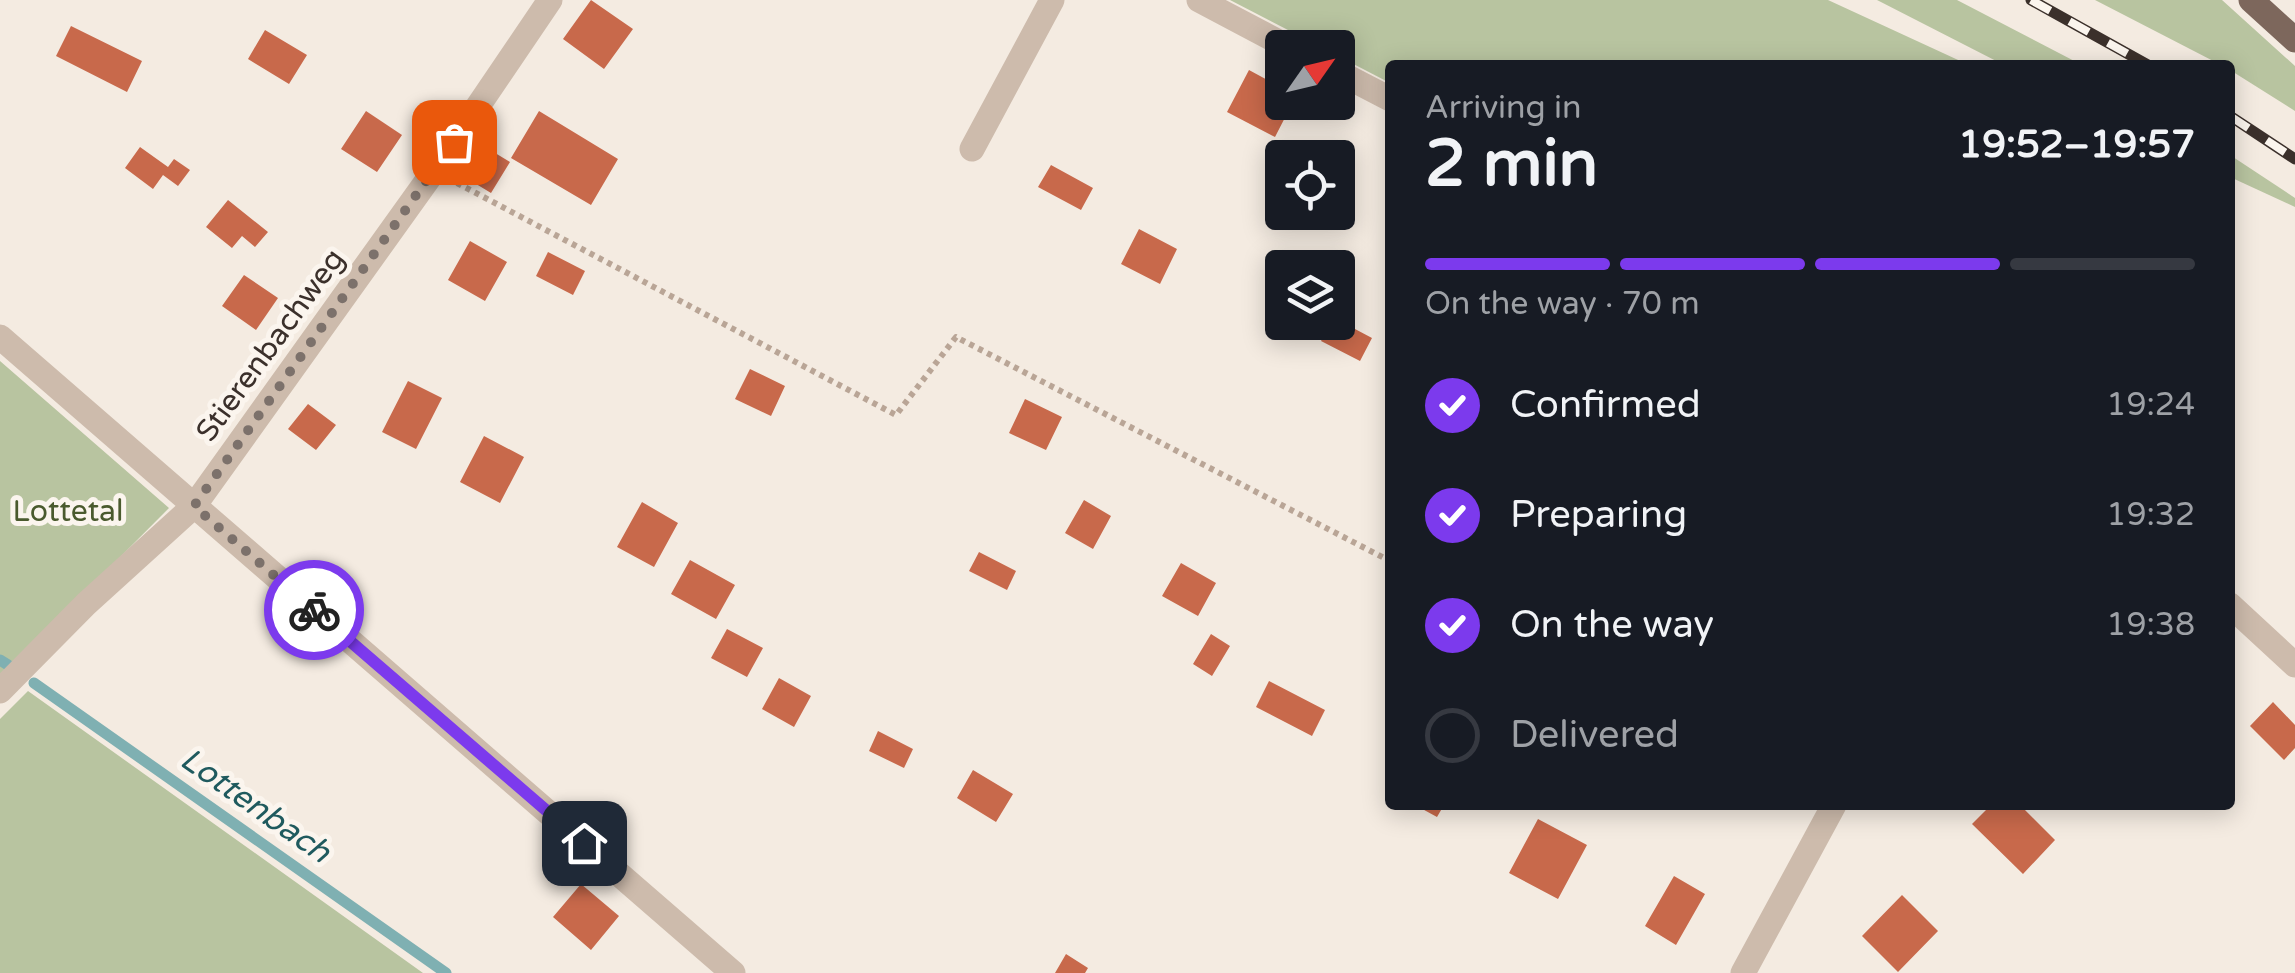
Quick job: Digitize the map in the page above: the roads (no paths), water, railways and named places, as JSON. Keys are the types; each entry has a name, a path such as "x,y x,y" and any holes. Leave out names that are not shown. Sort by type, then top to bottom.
{"main road":[{"path":"2251,0 2295,40"}],"street":[{"name":"Stierenbachweg","path":"0,692 86,604 194,506 434,171 550,0"},
{"path":"972,148 1052,0"},
{"path":"1199,0 1265,35"},
{"path":"1355,81 1385,97"},
{"path":"0,337 733,973"},
{"path":"2235,610 2295,664"},
{"path":"1743,973 1831,810"}],"waterway":[{"name":"Lottenbach","path":"0,660 8,665"},
{"name":"Lottenbach","path":"34,683 446,973"}],"railway":[{"path":"2031,0 2139,60"},
{"path":"2235,119 2295,159"}],"park label":[{"name":"Lottetal","path":"68,511"}]}
